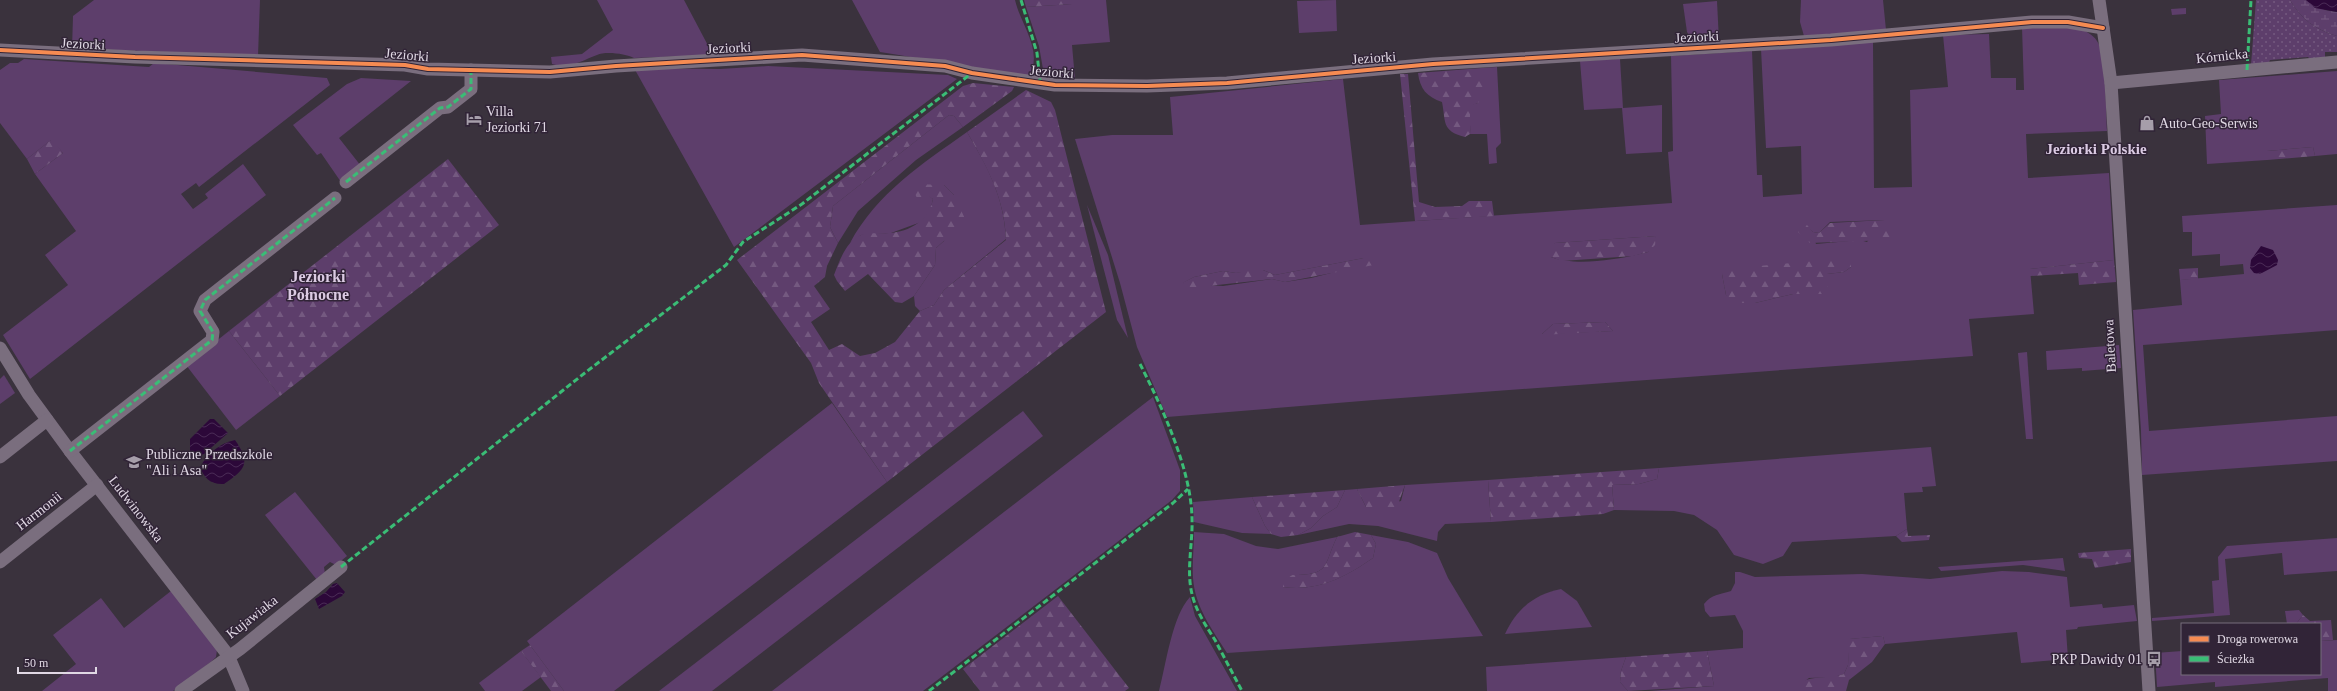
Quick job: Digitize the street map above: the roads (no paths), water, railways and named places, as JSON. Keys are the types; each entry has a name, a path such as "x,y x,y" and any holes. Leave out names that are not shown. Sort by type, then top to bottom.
{"street":[{"name":"Baletowa","path":"2100,0 2111,83 2149,691"},
{"name":"Jeziorki","path":"0,50 135,57 405,64 428,69 550,72 616,66 802,55 945,66 972,73 1055,85 1147,86 1227,82 1434,64 1831,40 2032,22 2068,22 2103,28"},
{"name":"Kórnicka","path":"2111,83 2337,62"},
{"path":"346,182 440,108 448,107 471,89 471,70"},
{"path":"70,451 212,340 213,332 200,311 205,300 335,198"},
{"name":"Ludwinowska","path":"0,348 29,395 70,451 228,655 243,691"},
{"path":"0,456 48,420"},
{"name":"Harmonii","path":"0,562 97,485"},
{"name":"Kujawiaka","path":"181,691 228,655 240,649 341,567"}],"water":[{"path":"2306,0 2337,0 2337,12 2315,8"},
{"path":"2261,246 2273,250 2278,260 2277,265 2260,274 2254,273 2250,268 2251,260"},
{"path":"210,419 214,419 228,433 204,454 194,457 190,451 190,439"},
{"path":"235,440 243,454 244,465 237,474 224,484 212,482 206,477 200,467 215,449"},
{"path":"337,583 345,592 342,596 319,609 315,599 326,592 333,584"}],"place":[{"name":"Villa Jeziorki 71","path":"474,119"},
{"name":"Auto-Geo-Serwis","path":"2147,123"},
{"name":"Publiczne Przedszkole \"Ali i Asa\"","path":"134,462"},
{"name":"PKP Dawidy 01","path":"2154,659"}],"district":[{"name":"Jeziorki Polskie","path":"2096,149"},
{"name":"Jeziorki Północne","path":"318,285"}]}
